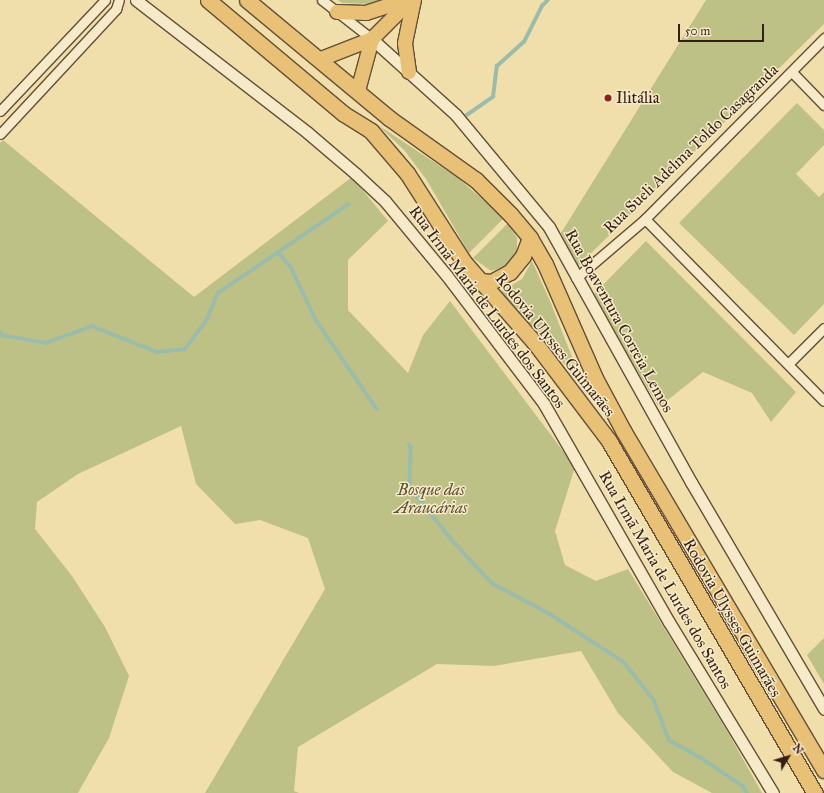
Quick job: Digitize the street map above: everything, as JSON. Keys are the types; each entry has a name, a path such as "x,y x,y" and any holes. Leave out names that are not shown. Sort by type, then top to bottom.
{"highway":[{"name":"Rodovia Ulysses Guimarães","path":"208,0 344,114 371,131 407,173 464,262 535,343 609,441 815,793"},
{"name":"Rodovia Ulysses Guimarães","path":"247,0 321,59 389,118 476,180 511,215 530,238 545,264 595,378 624,432 824,770"},
{"path":"480,281 491,282 510,272 523,256 530,238"}],"main road":[{"path":"337,12 366,14 406,0"},
{"path":"321,59 372,39 412,0"},
{"path":"409,72 404,43 412,0"},
{"path":"358,91 372,39"}],"street":[{"path":"0,111 105,0"},
{"path":"0,134 116,9 119,0"},
{"name":"Rua Irmã Maria de Lurdes dos Santos","path":"136,0 308,133 356,174 385,201 447,276 544,404 668,622 773,793"},
{"name":"Rua Boaventura Correia Lemos","path":"322,0 372,39 456,115 549,227 576,278 824,709"},
{"name":"Rua Sueli Adelma Toldo Casagranda","path":"576,278 645,219 824,38"},
{"path":"792,72 824,104"},
{"path":"645,219 824,401"},
{"path":"788,364 824,328"}],"green space":[{"path":"338,0 380,0 371,4 342,3"},
{"path":"706,0 824,0 824,24 576,268 561,233"},
{"path":"797,103 824,130 824,145 796,174 819,197 824,192 824,304 794,335 679,223"},
{"path":"378,125 458,178 504,218 469,253 426,179 404,150"},
{"name":"Bosque das Araucárias","path":"3,140 194,297 352,177 388,221 348,260 348,310 408,373 423,335 450,301 575,467 555,531 565,565 596,581 628,569 726,729 762,793 712,793 673,772 618,713 581,651 494,666 437,664 298,747 294,791 299,793 205,793 325,589 308,538 260,520 235,524 196,484 181,426 78,474 37,502 35,529 72,576 105,627 129,676 109,738 78,793 0,793 0,143"},
{"path":"508,223 517,238 517,254 507,266 491,271 473,258"},
{"path":"646,241 796,392 771,422 752,393 703,372 659,407 592,296"},
{"path":"532,261 550,301 587,395 547,341 498,293 522,279"},
{"path":"824,638 824,684 807,655"}],"waterway":[{"path":"467,115 493,97 497,66 524,42 542,6 548,0"},
{"path":"0,332 2,335 46,343 92,326 157,352 185,349 206,321 218,293 349,204"},
{"path":"278,252 291,267 316,320 377,409"},
{"path":"409,445 411,447 410,487 451,539 492,583 550,614 624,662 654,700 669,740 700,757 743,786 747,793"}],"place":[{"name":"Ilitália","path":"608,98"}]}
